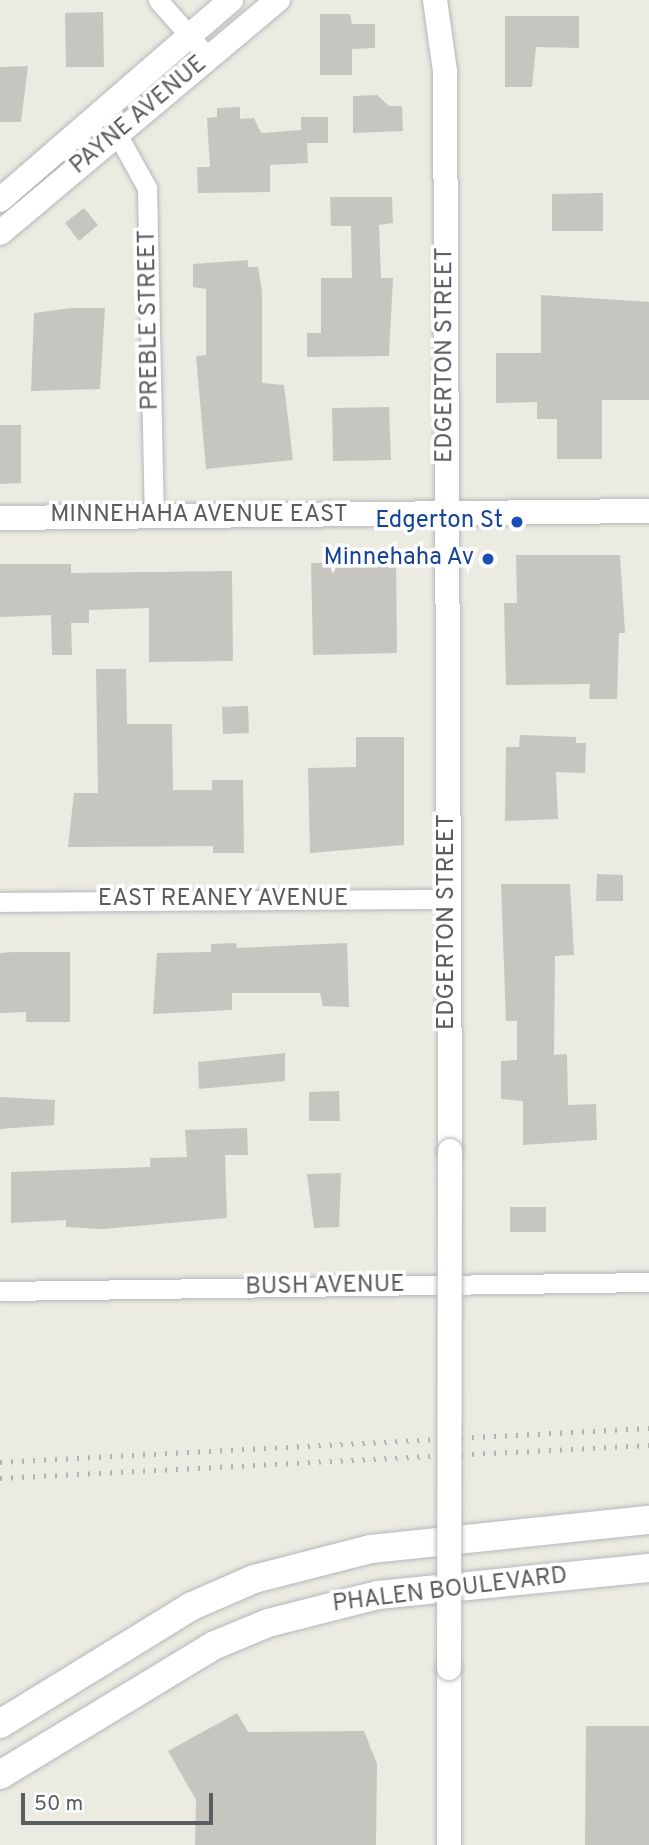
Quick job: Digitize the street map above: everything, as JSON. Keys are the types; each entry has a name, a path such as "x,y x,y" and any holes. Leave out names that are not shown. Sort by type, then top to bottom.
{"main road":[{"name":"PHALEN BOULEVARD","path":"0,1724 181,1612 254,1578 371,1549 649,1520"},
{"name":"PHALEN BOULEVARD","path":"0,1775 215,1646 268,1623 378,1595 649,1568"}],"street":[{"path":"158,0 208,57"},
{"name":"PAYNE AVENUE","path":"0,200 231,0"},
{"name":"PAYNE AVENUE","path":"0,233 278,0"},
{"name":"EDGERTON STREET","path":"436,0 445,71 450,1151 449,1845"},
{"name":"PREBLE STREET","path":"117,134 147,188 154,516"},
{"name":"MINNEHAHA AVENUE EAST","path":"0,518 649,511"},
{"name":"EAST REANEY AVENUE","path":"0,902 447,899"},
{"name":"BUSH AVENUE","path":"0,1291 649,1282"}],"building":[{"path":"103,12 104,67 66,67 65,13"},
{"path":"320,14 350,14 352,24 375,24 375,48 352,49 352,75 320,75"},
{"path":"505,16 579,16 579,48 536,47 532,87 505,87"},
{"path":"28,66 21,122 0,122 0,67"},
{"path":"377,95 389,106 402,106 403,131 353,133 353,96"},
{"path":"240,107 240,119 254,118 261,133 301,130 301,117 328,117 328,143 307,143 308,163 270,165 270,192 198,193 197,167 210,167 207,118 217,117 217,108"},
{"path":"603,193 603,231 552,231 552,194"},
{"path":"330,197 392,197 393,223 379,225 381,278 393,278 389,356 307,357 307,333 321,333 321,278 352,278 351,226 331,226"},
{"path":"84,208 98,225 79,241 65,223"},
{"path":"248,260 248,267 258,267 262,292 262,383 284,385 293,460 206,469 196,356 206,355 206,289 193,287 193,264"},
{"path":"541,295 649,302 649,400 602,400 602,459 557,459 557,419 537,419 537,402 496,403 496,353 541,353"},
{"path":"71,308 105,308 100,389 31,391 34,313"},
{"path":"389,407 391,460 333,461 332,408"},
{"path":"0,425 21,425 21,483 0,484"},
{"path":"516,555 620,555 625,633 619,633 617,699 589,699 590,684 506,685 504,603 517,603"},
{"path":"396,561 397,653 313,655 311,563"},
{"path":"0,564 71,564 71,573 232,571 233,661 149,662 149,608 89,610 89,623 71,623 72,655 52,655 51,615 0,617"},
{"path":"96,669 126,669 127,724 172,724 173,790 212,790 212,780 243,780 244,853 213,853 213,846 68,847 74,793 98,793"},
{"path":"248,706 249,733 223,734 222,707"},
{"path":"520,735 576,737 576,743 586,743 585,773 556,772 558,819 505,821 506,747 519,747"},
{"path":"356,737 404,737 404,845 310,853 308,768 356,767"},
{"path":"597,874 623,875 623,901 596,901"},
{"path":"501,884 570,884 574,955 555,956 554,1055 567,1054 568,1105 596,1104 597,1140 523,1145 523,1101 501,1099 501,1061 517,1060 517,1021 506,1021"},
{"path":"236,943 237,948 347,943 349,1007 323,1006 320,993 232,993 232,1010 153,1014 157,953 211,952 211,944"},
{"path":"70,952 70,1022 26,1022 26,1012 0,1013 0,953"},
{"path":"285,1053 285,1081 199,1089 198,1062"},
{"path":"339,1091 340,1121 309,1121 309,1092"},
{"path":"0,1097 55,1100 54,1125 0,1129"},
{"path":"247,1128 248,1155 225,1155 227,1218 102,1229 66,1227 66,1220 11,1223 11,1172 150,1167 150,1158 187,1157 185,1130"},
{"path":"341,1173 339,1227 314,1228 307,1174"},
{"path":"510,1207 546,1207 546,1232 510,1232"},
{"path":"237,1713 248,1732 364,1731 377,1764 376,1845 195,1845 196,1800 168,1751"},
{"path":"586,1726 649,1726 649,1845 585,1845"}],"railway":[{"path":"0,1462 649,1428"},
{"path":"0,1478 649,1445"}],"place":[{"name":"Edgerton St","path":"517,522"},
{"name":"Minnehaha Av","path":"488,559"}]}
